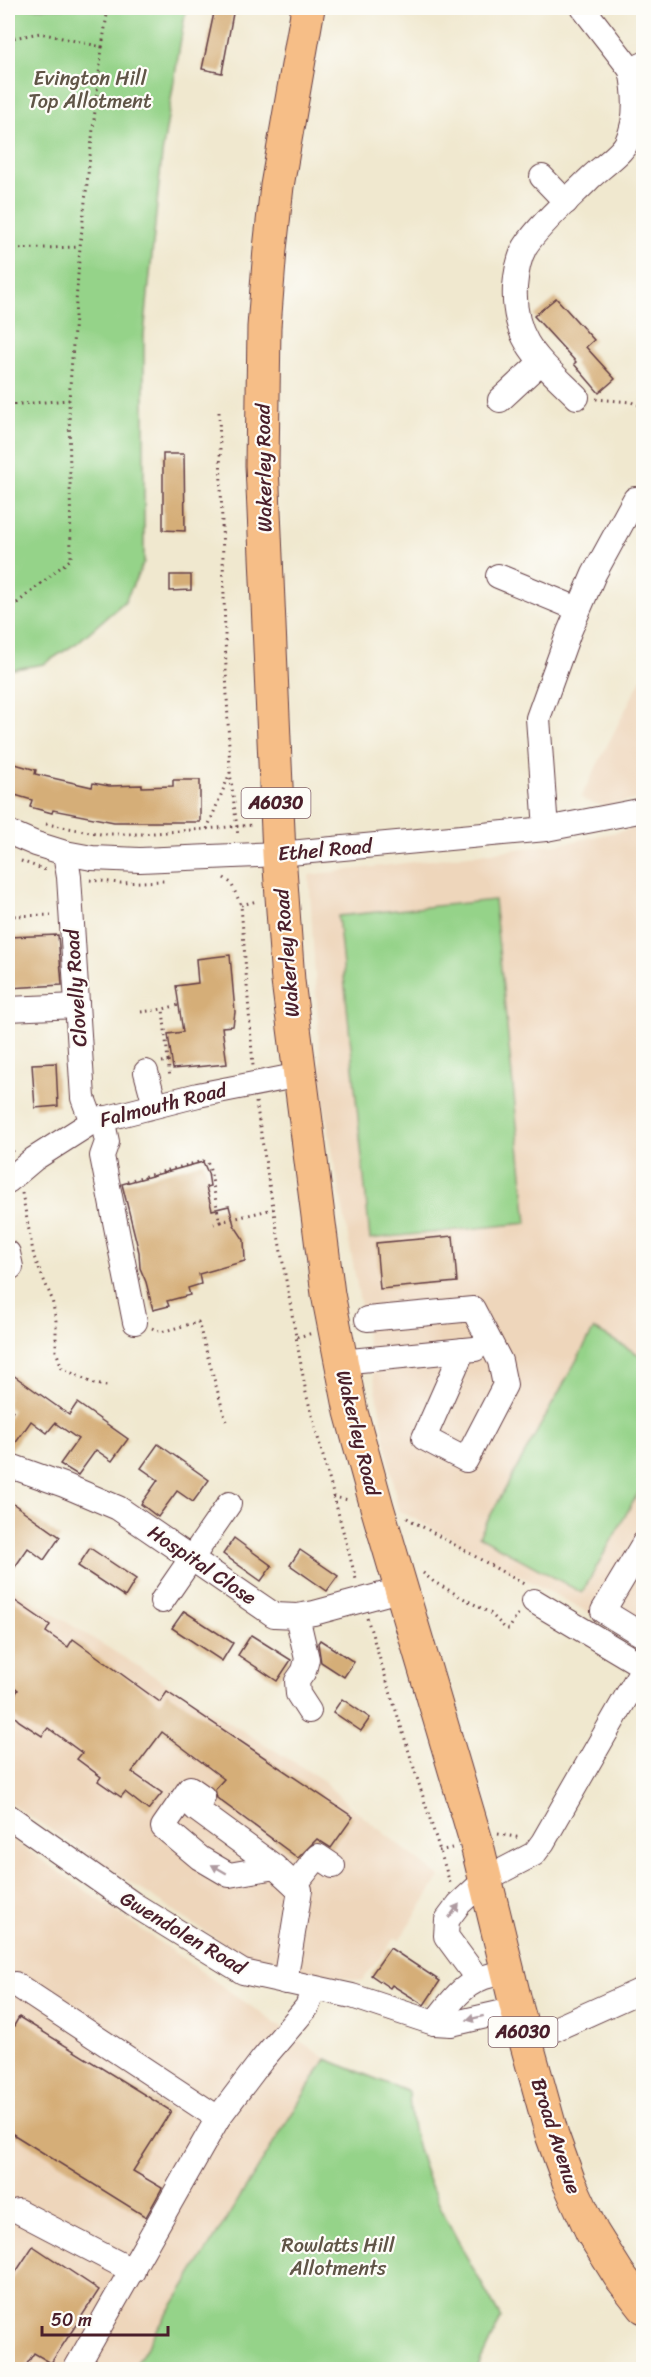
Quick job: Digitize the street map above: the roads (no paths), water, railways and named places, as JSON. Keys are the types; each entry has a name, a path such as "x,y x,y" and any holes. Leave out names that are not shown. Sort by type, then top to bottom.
{"highway":[{"name":"Wakerley Road","path":"308,8 277,186 264,327 262,465 278,839 288,981 328,1294 340,1362 377,1507 403,1589 486,1879"},
{"name":"Broad Avenue","path":"486,1879 526,2042 552,2135 569,2182 592,2232 619,2276 644,2307"}],"street":[{"path":"577,397 541,362 520,333 514,306 516,274 525,247 566,202 626,145 633,126 637,67 583,8"},
{"path":"542,177 566,202"},
{"path":"500,400 541,362"},
{"path":"546,829 538,718 578,609 594,574 635,499"},
{"path":"498,576 578,609"},
{"name":"Ethel Road","path":"8,832 36,844 92,858 140,860 239,856 278,839 546,829 644,810"},
{"name":"Clovelly Road","path":"65,852 69,877 76,995 73,1038 83,1098 107,1142 102,1156 139,1323"},
{"path":"8,1009 76,995"},
{"path":"151,1067 155,1105"},
{"name":"Falmouth Road","path":"12,1177 51,1147 97,1120 155,1105 300,1075"},
{"path":"367,1319 473,1309 500,1361 505,1385 466,1460 424,1438 463,1350"},
{"path":"340,1362 493,1347"},
{"name":"Hospital Close","path":"8,1465 118,1508 273,1615 297,1616 403,1589"},
{"path":"162,1601 229,1504"},
{"path":"644,1543 603,1611 644,1636"},
{"path":"477,1978 446,1936 447,1920 457,1905 486,1879 534,1854 644,1666 534,1600"},
{"path":"297,1616 307,1659 297,1682 298,1694 309,1711"},
{"path":"275,1867 229,1875 201,1858 163,1827 190,1788 203,1797 196,1809 275,1867 300,1890 285,1982"},
{"name":"Gwendolen Road","path":"8,1816 133,1904 243,1972 352,1996 434,2023 451,2024 517,2009"},
{"path":"295,1886 318,1856 333,1866"},
{"path":"434,2023 460,1992 477,1978 509,1971"},
{"path":"15,1984 218,2118"},
{"path":"75,2370 218,2118 262,2060 307,2007 314,1988"},
{"path":"526,2042 644,1989"},
{"path":"18,2211 133,2271"}],"park label":[{"name":"Evington Hill Top Allotment","path":"90,90"},
{"name":"Rowlatts Hill Allotments","path":"338,2256"}]}
